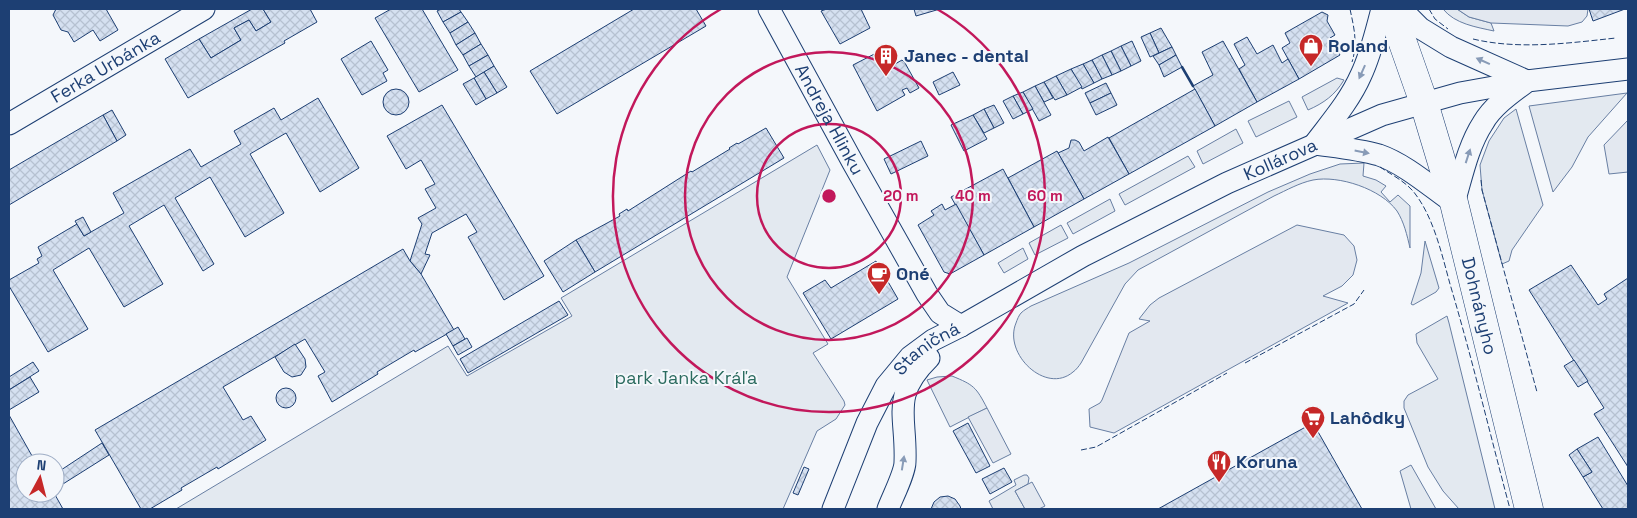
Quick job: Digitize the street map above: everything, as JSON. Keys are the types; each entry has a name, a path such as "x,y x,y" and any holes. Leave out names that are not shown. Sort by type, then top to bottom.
{"street":[{"name":"Ferka Urbánka","path":"9,124 204,9"},
{"name":"Andreja Hlinku","path":"769,9 853,164 927,294 940,313 961,326"},
{"path":"1382,9 1369,56 1360,77 1347,101 1314,144 1381,156 1400,165 1454,202 1472,145 1483,122 1506,97 1527,81 1451,47 1420,28 1401,9"},
{"name":"Dohnányho","path":"1391,9 1424,103 1454,202 1529,509"},
{"name":"Kollárova","path":"961,326 1083,256 1227,183 1368,120 1460,93 1527,81 1628,69"},
{"name":"Staničná","path":"833,509 868,423 886,386 910,357 934,340 961,326"},
{"name":"Staničná","path":"888,509 905,464 902,408 911,378 916,370 961,326"}],"green space":[{"path":"1443,9 1457,9 1469,17 1491,23 1494,31 1460,21"},
{"path":"1337,78 1344,80 1337,90 1324,101 1308,110 1302,97"},
{"path":"1627,93 1588,137 1572,167 1553,192 1529,106"},
{"path":"1289,101 1297,117 1256,137 1248,121"},
{"path":"1516,109 1543,205 1512,250 1509,261 1502,264 1482,190 1480,165 1489,141 1504,118"},
{"path":"1236,129 1243,143 1203,164 1197,151"},
{"name":"park Janka Kráľa","path":"817,145 830,170 787,277 828,344 813,353 845,405 836,419 817,431 783,509 176,509 448,346 467,376 572,316 561,298"},
{"path":"1188,156 1195,167 1125,205 1119,194"},
{"path":"1364,163 1363,176 1376,180 1386,186 1381,192 1390,202 1398,195 1410,206 1410,248 1405,229 1397,211 1381,196 1359,185 1347,182 1323,179 1308,181 1274,196 1138,270 1125,284 1081,363 1073,372 1062,378 1051,378 1040,375 1021,358 1016,347 1014,335 1016,323 1023,311 1031,306 1129,263 1268,192 1310,174 1340,164"},
{"path":"1110,199 1115,211 1073,234 1067,223"},
{"path":"1061,225 1068,238 1035,255 1029,243"},
{"path":"1425,241 1439,288 1436,292 1413,305 1411,304 1421,273"},
{"path":"1023,248 1028,259 1004,273 998,263"},
{"path":"1447,316 1495,509 1459,509 1443,491 1428,467 1404,408 1404,401 1408,395 1438,379 1417,343 1416,334"},
{"path":"952,376 974,388 987,408 950,427 927,380"},
{"path":"1411,465 1436,509 1411,509 1400,471"},
{"path":"1027,475 1029,478 1028,484 1015,491 1025,509 993,509 989,501 1016,485 1014,480"}],"shaded area":[{"path":"1457,9 1588,9 1587,16 1582,22 1568,26 1491,23 1469,17"},
{"path":"1628,120 1628,172 1609,174 1604,145"},
{"path":"1297,225 1344,235 1354,246 1357,260 1353,275 1342,286 1323,296 1348,303 1114,433 1090,427 1089,409 1102,400 1129,333 1150,321 1139,319 1150,305 1159,298"},
{"path":"987,408 1011,454 993,463 968,417"},
{"path":"1032,482 1045,506 1039,509 1025,509 1015,491"}],"building":[{"path":"56,9 106,9 118,30 100,41 93,30 74,42 68,32 61,30 53,15"},
{"path":"252,9 263,9 271,22 256,31 249,20 234,28 241,40 211,58 199,39"},
{"path":"263,9 310,9 317,22 284,41 285,43 188,98 165,59 199,39 211,58 241,40 234,28 249,20 256,31 271,22"},
{"path":"391,9 422,9 458,70 419,92 375,18"},
{"path":"441,9 459,9 461,12 443,22 437,11"},
{"path":"634,9 696,9 706,26 557,114 530,71"},
{"path":"827,9 861,9 870,28 840,44 821,11"},
{"path":"914,9 940,9 916,16"},
{"path":"1589,9 1625,9 1593,21"},
{"path":"461,12 468,22 450,33 443,22"},
{"path":"1322,12 1328,15 1327,21 1335,35 1330,38 1340,55 1299,79 1282,48 1290,43 1285,33"},
{"path":"468,22 475,33 456,45 450,33"},
{"path":"1161,28 1172,47 1159,53 1150,33"},
{"path":"475,33 481,44 463,55 456,45"},
{"path":"1150,33 1159,53 1150,57 1141,37"},
{"path":"1247,37 1257,54 1273,45 1282,63 1288,59 1299,79 1257,102 1239,69 1245,65 1234,44"},
{"path":"371,41 388,70 383,73 387,81 362,95 341,59"},
{"path":"1132,41 1141,61 1131,66 1121,46"},
{"path":"1223,41 1257,102 1215,126 1193,86 1213,75 1202,52"},
{"path":"481,44 488,55 469,66 463,55"},
{"path":"1121,46 1131,66 1121,71 1111,51"},
{"path":"1172,47 1176,55 1159,65 1153,56"},
{"name":"Janec - dental","path":"886,48 895,64 902,60 905,63 919,88 910,93 907,88 902,90 905,95 877,111 853,65"},
{"path":"1111,51 1121,71 1112,75 1102,55"},
{"path":"488,55 494,66 476,77 469,66"},
{"path":"1102,55 1112,75 1102,79 1092,60"},
{"path":"1176,55 1182,67 1164,77 1159,65"},
{"path":"1092,60 1102,79 1094,83 1083,64"},
{"path":"1083,64 1094,83 1082,89 1071,69"},
{"path":"494,66 507,87 497,93 484,72"},
{"path":"1071,69 1082,87 1067,95 1056,76"},
{"path":"484,72 497,93 486,99 474,78"},
{"path":"953,72 960,85 939,95 933,82"},
{"path":"1056,76 1067,95 1055,100 1044,82"},
{"path":"474,78 486,99 476,105 463,84"},
{"path":"1044,82 1053,98 1044,102 1035,86"},
{"path":"1106,83 1111,93 1090,103 1085,93"},
{"path":"1035,86 1051,115 1039,121 1023,92"},
{"path":"396,89 405,93 409,102 405,111 396,115 387,111 383,102 387,93"},
{"path":"1195,89 1215,126 1129,174 1109,138"},
{"path":"1023,92 1033,109 1023,114 1013,96"},
{"path":"1111,93 1117,105 1096,115 1090,103"},
{"path":"1013,96 1023,114 1013,119 1003,101"},
{"path":"318,98 359,168 320,192 286,133 250,154 284,213 245,237 210,177 175,198 214,264 203,271 164,205 129,226 163,284 124,307 89,248 53,270 88,329 48,352 9,286 9,280 39,263 37,259 42,256 38,247 77,224 84,236 124,213 113,193 190,149 201,167 241,144 234,131 274,108 281,120"},
{"path":"442,105 544,276 504,300 468,237 477,232 466,214 432,233 425,254 430,255 421,274 410,261 422,224 418,218 436,208 425,189 435,184 421,160 406,169 387,136"},
{"path":"994,105 1004,123 994,128 984,109"},
{"path":"984,109 994,128 984,133 973,115"},
{"path":"112,110 126,135 117,141 103,115"},
{"path":"103,115 117,141 9,205 9,170"},
{"path":"973,115 987,139 964,151 951,125"},
{"path":"766,128 784,158 595,272 576,240 620,216 619,214 627,209 628,211 737,143"},
{"path":"1108,137 1129,174 1084,199 1058,153 1069,148 1071,140 1079,142 1084,151"},
{"path":"921,141 928,156 891,174 884,159"},
{"path":"1057,151 1084,199 1034,227 1008,178"},
{"path":"1003,169 1034,227 984,255 951,197"},
{"path":"942,204 945,210 956,204 984,255 950,274 944,272 918,225 934,215 931,211"},
{"path":"83,217 91,232 84,236 75,221"},
{"path":"576,240 595,272 563,292 544,261"},
{"path":"403,249 421,274 454,330 415,352 414,350 332,402 318,376 325,372 305,339 223,387 243,420 251,416 266,440 218,469 217,467 181,488 182,490 150,509 141,509 95,430"},
{"path":"876,261 898,299 831,339 803,293 825,280 831,288"},
{"path":"1571,265 1598,305 1607,299 1604,294 1628,278 1628,467 1594,414 1604,408 1529,290"},
{"path":"559,301 568,315 468,373 460,359"},
{"path":"458,327 465,339 453,346 446,334"},
{"path":"467,338 472,347 458,355 453,346"},
{"path":"295,344 305,359 306,367 301,375 292,377 284,372 275,357"},
{"path":"1574,360 1588,381 1578,387 1564,366"},
{"path":"33,362 39,371 9,390 9,377"},
{"path":"30,377 39,392 9,410 9,390"},
{"path":"286,388 293,391 296,398 293,405 286,408 279,405 276,398 279,391"},
{"path":"9,415 30,453 15,453 15,503 60,503 63,509 9,509"},
{"path":"968,423 990,466 976,473 953,431"},
{"path":"1313,423 1362,509 1158,509 1291,435"},
{"path":"1598,437 1628,486 1628,509 1603,509 1583,477 1592,472 1577,449"},
{"path":"102,443 109,455 65,483 65,467"},
{"path":"1577,449 1592,472 1583,477 1569,455"},
{"path":"804,467 809,469 798,495 793,493"},
{"path":"1004,468 1012,482 990,494 982,479"},
{"path":"948,496 955,499 961,509 931,509 934,502 940,497"}],"fence":[{"path":"1350,9 1355,42 1352,62"},
{"path":"1429,9 1435,19 1448,29"},
{"path":"1473,39 1526,45 1616,38"},
{"path":"1380,167 1413,191 1433,226 1466,340 1510,509"},
{"path":"1481,180 1482,190 1537,392"},
{"path":"1245,363 1354,304 1364,290"},
{"path":"1081,450 1096,447 1227,373"}],"wall":[{"path":"1182,67 1193,86"}],"place":[{"name":"Roland","path":"1311,67"},
{"name":"Janec - dental","path":"886,77"},
{"name":"Oné","path":"879,295"},
{"name":"Lahôdky","path":"1313,439"},
{"name":"Koruna","path":"1219,483"}]}
